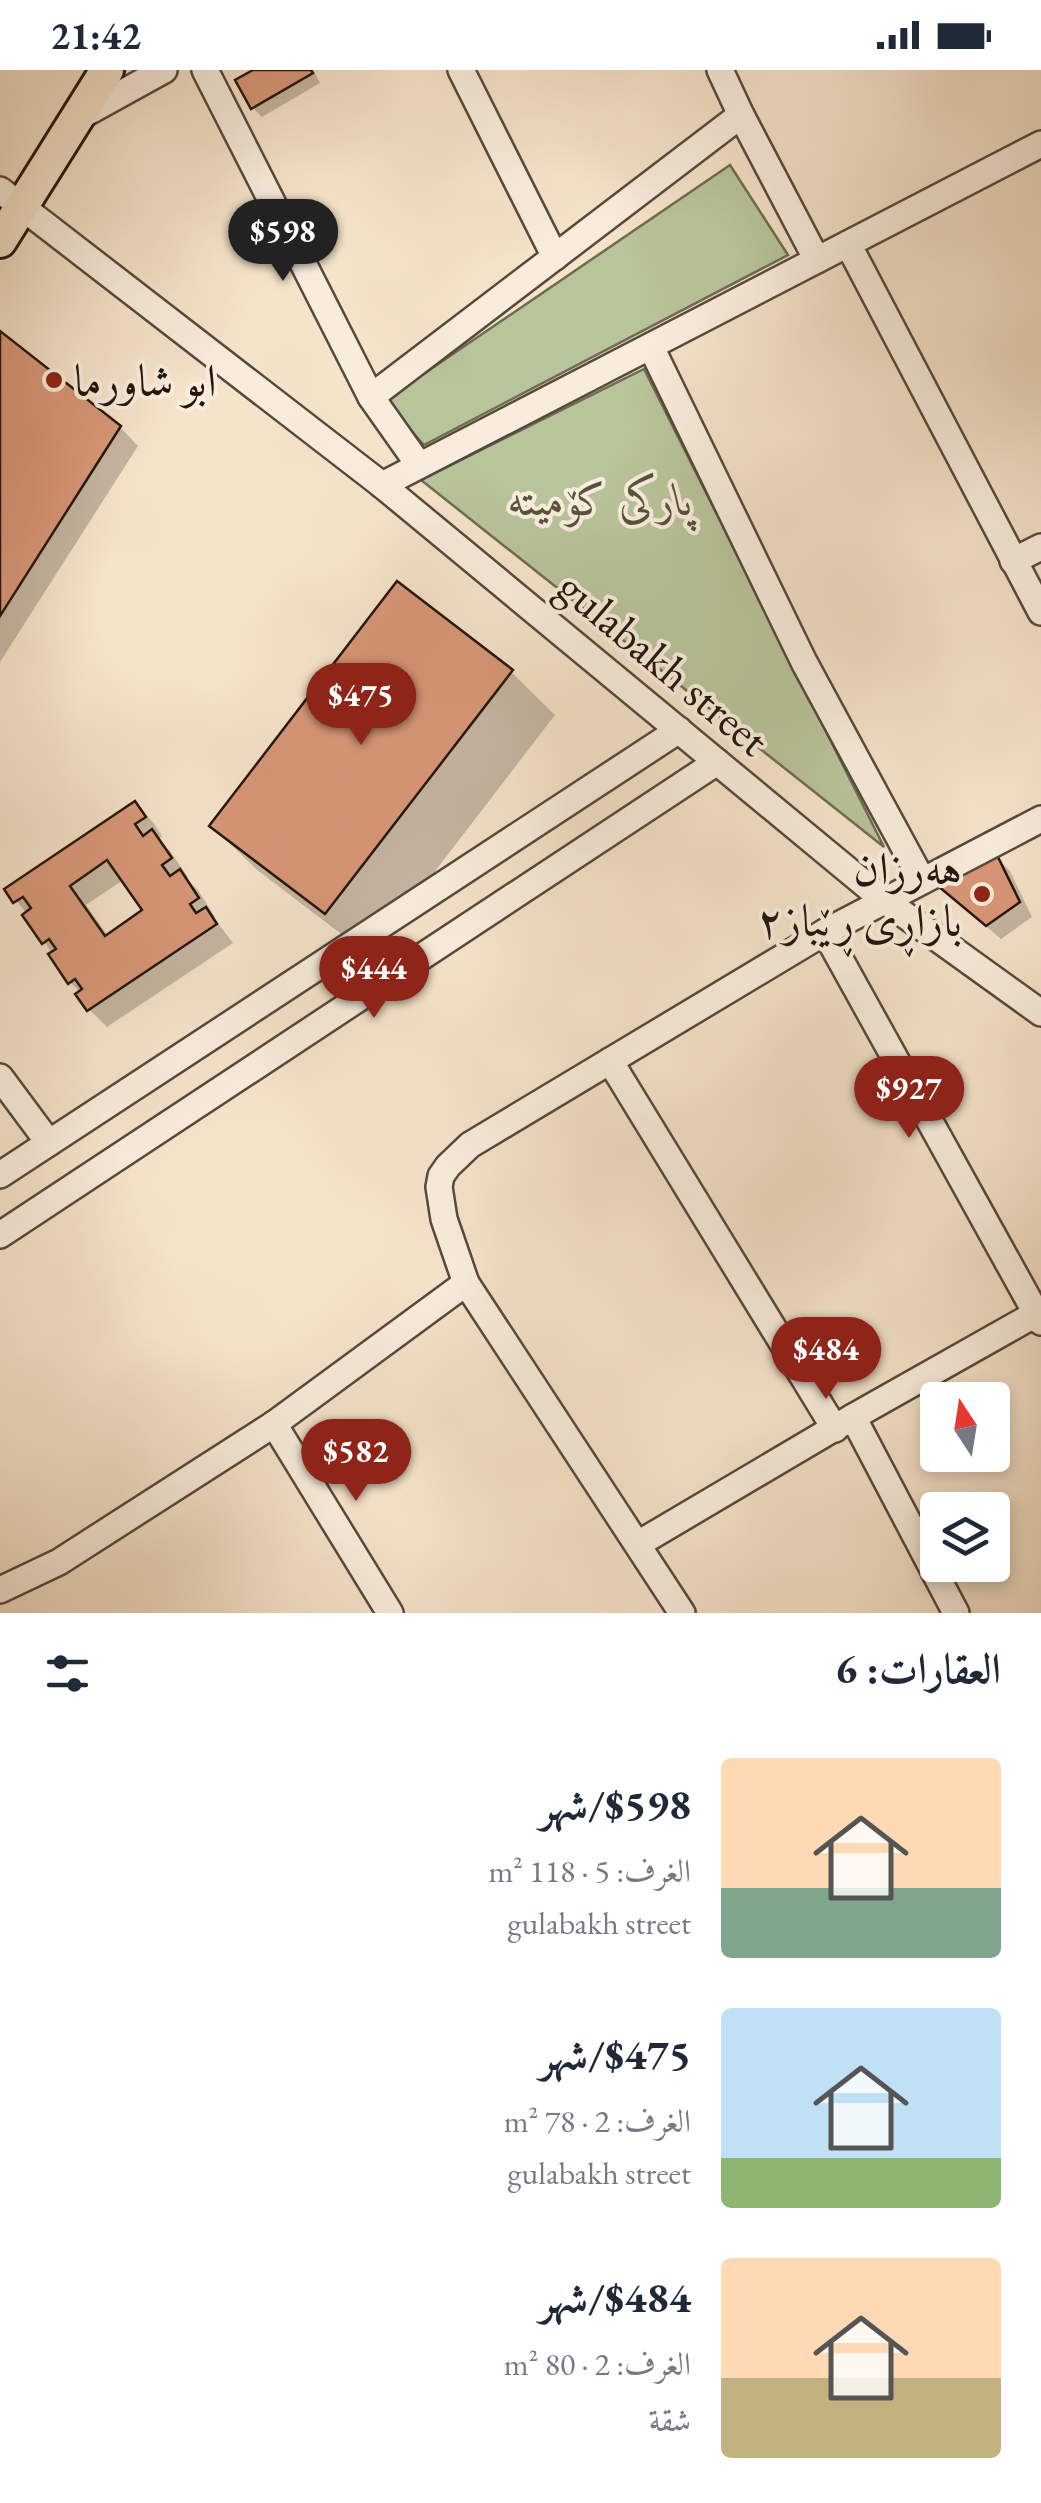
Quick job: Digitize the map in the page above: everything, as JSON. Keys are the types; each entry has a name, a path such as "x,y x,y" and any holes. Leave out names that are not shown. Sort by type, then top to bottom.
{"main road":[{"path":"0,241 12,198 76,118 107,70"}],"street":[{"path":"76,118 164,70"},
{"path":"205,70 371,396 419,465"},
{"path":"460,70 556,256"},
{"path":"720,70 817,260"},
{"path":"371,396 741,116"},
{"path":"382,485 1041,144"},
{"name":"gulabakh street","path":"12,198 382,485 884,900 1041,1013"},
{"path":"848,244 1041,612"},
{"path":"651,346 804,662 922,880"},
{"path":"1014,561 1041,547"},
{"path":"0,1175 678,730"},
{"path":"0,1235 717,762"},
{"path":"682,1613 466,1282 440,1202 441,1176 470,1146 825,932 1041,819"},
{"path":"638,1544 844,1423 1039,1316 825,932"},
{"path":"610,1061 844,1423 956,1613"},
{"path":"0,1077 48,1143"},
{"path":"0,1590 60,1562 274,1424 466,1282"},
{"path":"274,1424 390,1613"}],"green space":[{"path":"730,165 788,255 424,445 384,401"},
{"name":"پارکی کۆمیتە","path":"644,369 884,847 421,480"}],"building":[{"path":"253,70 313,73 251,109 235,80"},
{"path":"0,331 121,426 0,616"},
{"path":"397,581 513,670 325,914 209,826"},
{"path":"135,801 146,817 135,824 143,836 152,829 172,858 162,865 170,876 180,869 199,898 190,904 196,913 206,907 217,924 87,1011 75,994 82,989 75,979 68,984 48,954 56,949 49,939 42,944 22,915 31,908 23,897 13,903 4,889","holes":["107,860 142,910 105,936 70,886"]},
{"name":"هەرزان بازاڕی ڕێباز٢","path":"997,855 1020,902 986,926 938,886"}],"place":[{"name":"ابو شاورما","path":"54,380"},
{"name":"هەرزان بازاڕی ڕێباز٢","path":"982,894"}]}
